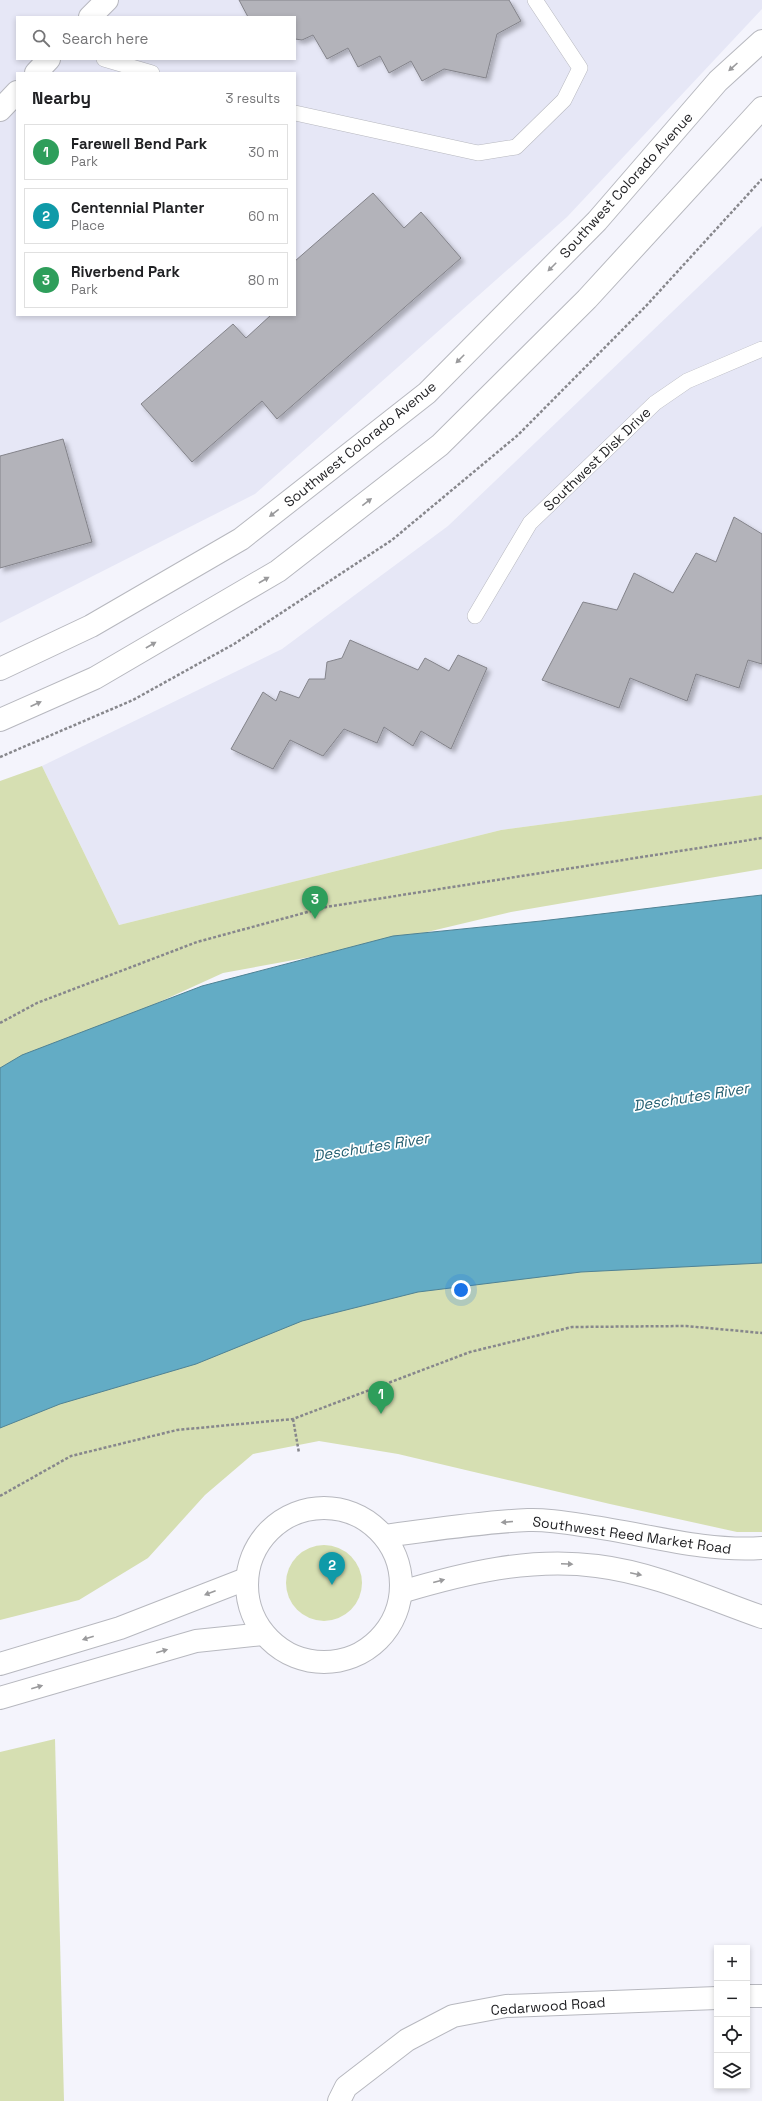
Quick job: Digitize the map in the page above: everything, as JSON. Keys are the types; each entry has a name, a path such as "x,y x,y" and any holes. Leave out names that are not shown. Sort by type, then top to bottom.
{"main road":[{"path":"91,16 107,0"},
{"name":"Southwest Colorado Avenue","path":"0,669 91,626 241,540 427,393 597,221 718,81 762,41"},
{"path":"37,72 49,60"},
{"path":"0,110 16,93"},
{"path":"0,720 94,678 278,571 440,445 587,299 762,108"},
{"path":"313,1508 339,1510 364,1519 384,1536 394,1553 400,1572 401,1592 394,1617 380,1639 359,1654 334,1662 308,1661 283,1652 263,1634 251,1612 247,1599 246,1579 252,1554 267,1532 288,1516 313,1508"},
{"name":"Southwest Reed Market Road","path":"384,1536 456,1526 530,1520 588,1525 700,1546 743,1549 762,1548"},
{"path":"401,1592 496,1568 563,1563 598,1566 653,1578 762,1617"},
{"path":"0,1664 120,1628 246,1579"},
{"path":"0,1698 196,1641 263,1634"},
{"path":"750,1996 762,1996"},
{"name":"Cedarwood Road","path":"339,2101 346,2087 407,2040 453,2016 506,2006 714,1998"}],"lane":[{"path":"296,113 478,153 516,147 564,100 580,68 535,0"},
{"path":"107,60 149,72"},
{"name":"Southwest Disk Drive","path":"475,616 530,523 655,403 687,381 762,349"}],"path":[{"path":"0,1023 37,1003 197,942 326,907 762,838"},
{"path":"0,1496 72,1456 177,1430 293,1419 470,1352 572,1328 686,1326 762,1333"},
{"path":"293,1419 300,1453"}],"shaded area":[{"path":"0,0 762,0 762,9 567,217 255,494 0,623"},
{"path":"762,226 762,795 501,830 119,925 42,766 282,649 448,526"}],"green space":[{"path":"42,766 119,925 501,830 762,795 762,869 511,912 360,948 223,973 98,1030 0,1080 0,781"},
{"path":"762,1201 762,1532 737,1532 398,1454 319,1441 253,1454 205,1495 148,1558 79,1600 0,1620 0,1387"},
{"path":"317,1545 331,1545 345,1551 356,1562 362,1576 362,1590 359,1598 351,1610 345,1615 331,1621 317,1621 303,1615 292,1604 286,1590 286,1576 292,1562 303,1551"},
{"path":"55,1739 64,2101 0,2101 0,1752"}],"water":[{"name":"Deschutes River","path":"762,895 762,1263 581,1272 418,1292 302,1321 196,1364 60,1404 0,1428 0,1068 22,1055 202,986 393,936 541,921"}],"building":[{"path":"239,0 509,0 521,21 497,34 486,78 444,69 422,81 411,61 389,73 380,56 358,67 348,48 327,59 313,35 302,40 296,39 296,16 247,16"},
{"path":"373,193 404,228 421,212 461,258 277,419 262,401 192,462 141,404 233,324 246,338 270,316 296,316 296,260"},
{"path":"63,439 92,542 0,568 0,456"},
{"path":"734,517 762,534 762,664 748,660 739,688 696,674 687,701 630,678 619,708 542,680 583,602 617,610 634,573 673,593 696,553 716,562"},
{"path":"350,640 418,670 425,658 449,671 458,655 487,668 451,749 421,731 413,746 384,727 377,743 344,729 323,756 290,740 273,769 231,749 263,692 276,701 280,691 299,698 309,679 325,679 327,662 342,658"}],"place":[{"name":"Riverbend Park","path":"315,919"},
{"name":"Farewell Bend Park","path":"381,1414"},
{"name":"Centennial Planter","path":"332,1585"}]}
